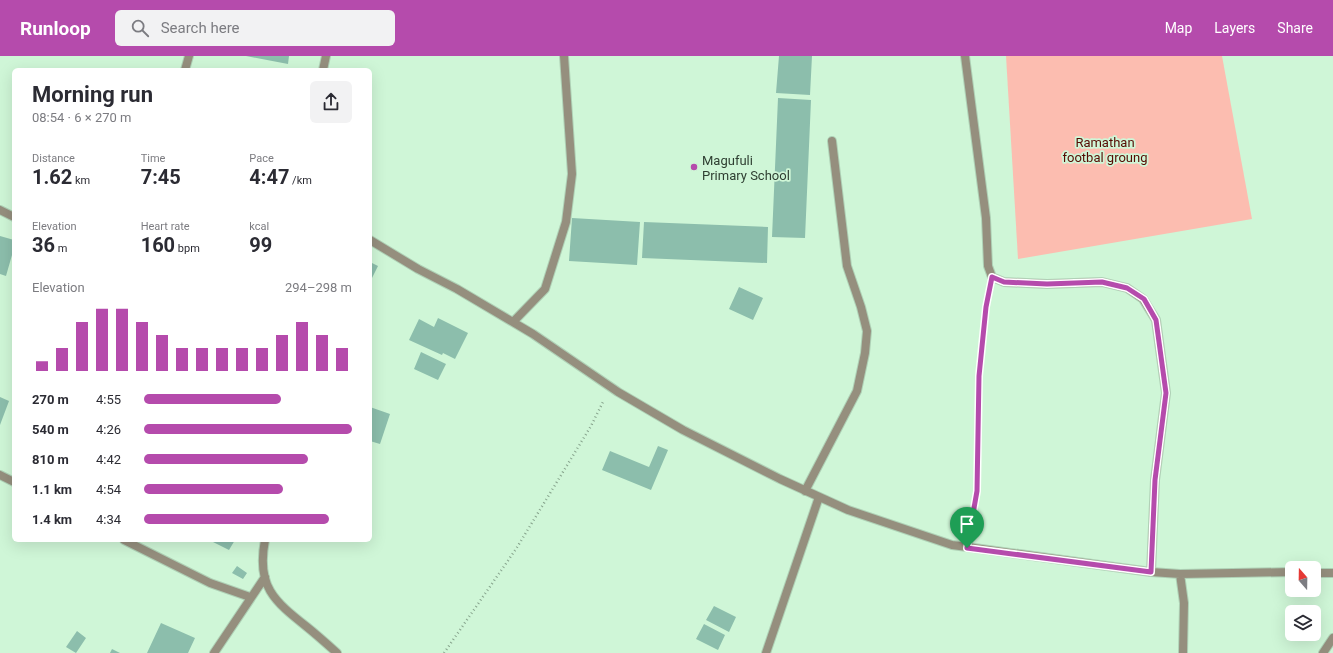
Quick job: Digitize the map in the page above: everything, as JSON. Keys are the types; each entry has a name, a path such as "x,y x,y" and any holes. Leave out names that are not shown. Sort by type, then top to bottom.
{"street":[{"path":"186,68 189,56"},
{"path":"323,68 326,56"},
{"path":"513,322 545,289 566,222 572,174 564,56"},
{"path":"965,56 986,218 988,266 992,277 1004,282 1047,284 1102,282 1127,288 1144,299 1156,320 1166,393 1155,480 1151,572"},
{"path":"805,491 857,391 865,353 867,331 861,307 846,266 832,141"},
{"path":"0,210 12,216"},
{"path":"372,241 418,269 457,288 533,334 610,387 683,430 805,491 848,510 882,520 952,545 967,548 1151,572 1180,574 1285,572"},
{"path":"0,475 12,481"},
{"path":"766,653 819,497"},
{"path":"128,542 210,583 250,597"},
{"path":"265,542 263,572 270,590 279,605 337,653"},
{"path":"1321,573 1333,573"},
{"path":"1180,574 1184,603 1183,653"},
{"path":"214,653 250,597 265,577"},
{"path":"1323,653 1333,638"}],"path":[{"path":"967,548 977,491 979,376 986,307 992,277"},
{"path":"444,653 516,549 591,426 610,387"}],"green space":[{"name":"Ramathan footbal groung","path":"1006,56 1222,56 1252,219 1018,259"}],"building":[{"path":"246,56 289,56 288,64"},
{"path":"779,56 812,56 810,95 776,93"},
{"path":"778,98 811,100 805,238 772,237"},
{"path":"572,218 640,222 637,265 569,261"},
{"path":"644,222 768,227 767,263 642,258"},
{"path":"0,236 12,239 12,255 6,276 0,274"},
{"path":"372,263 378,266 372,278"},
{"path":"739,287 763,298 753,320 729,309"},
{"path":"438,318 468,333 455,359 443,353 442,355 409,340 419,319 434,327"},
{"path":"421,352 446,364 438,380 414,369"},
{"path":"0,397 9,401 0,425"},
{"path":"372,408 390,414 380,444 372,442"},
{"path":"658,446 668,450 651,490 602,470 610,451 649,467"},
{"path":"213,542 234,542 229,550"},
{"path":"237,566 247,573 243,579 232,573"},
{"path":"714,606 736,617 729,632 706,620"},
{"path":"161,623 195,638 188,653 147,653"},
{"path":"704,624 725,635 718,650 696,639"},
{"path":"77,631 86,638 76,653 66,647"},
{"path":"112,649 120,653 110,653"}],"place":[{"name":"Magufuli Primary School","path":"694,167"}],"route":[{"path":"992,277 1004,282 1047,284 1102,282 1127,288 1144,299 1156,320 1166,393 1155,480 1151,572 967,548 977,491 979,376 985,332 986,307 992,277"}]}
